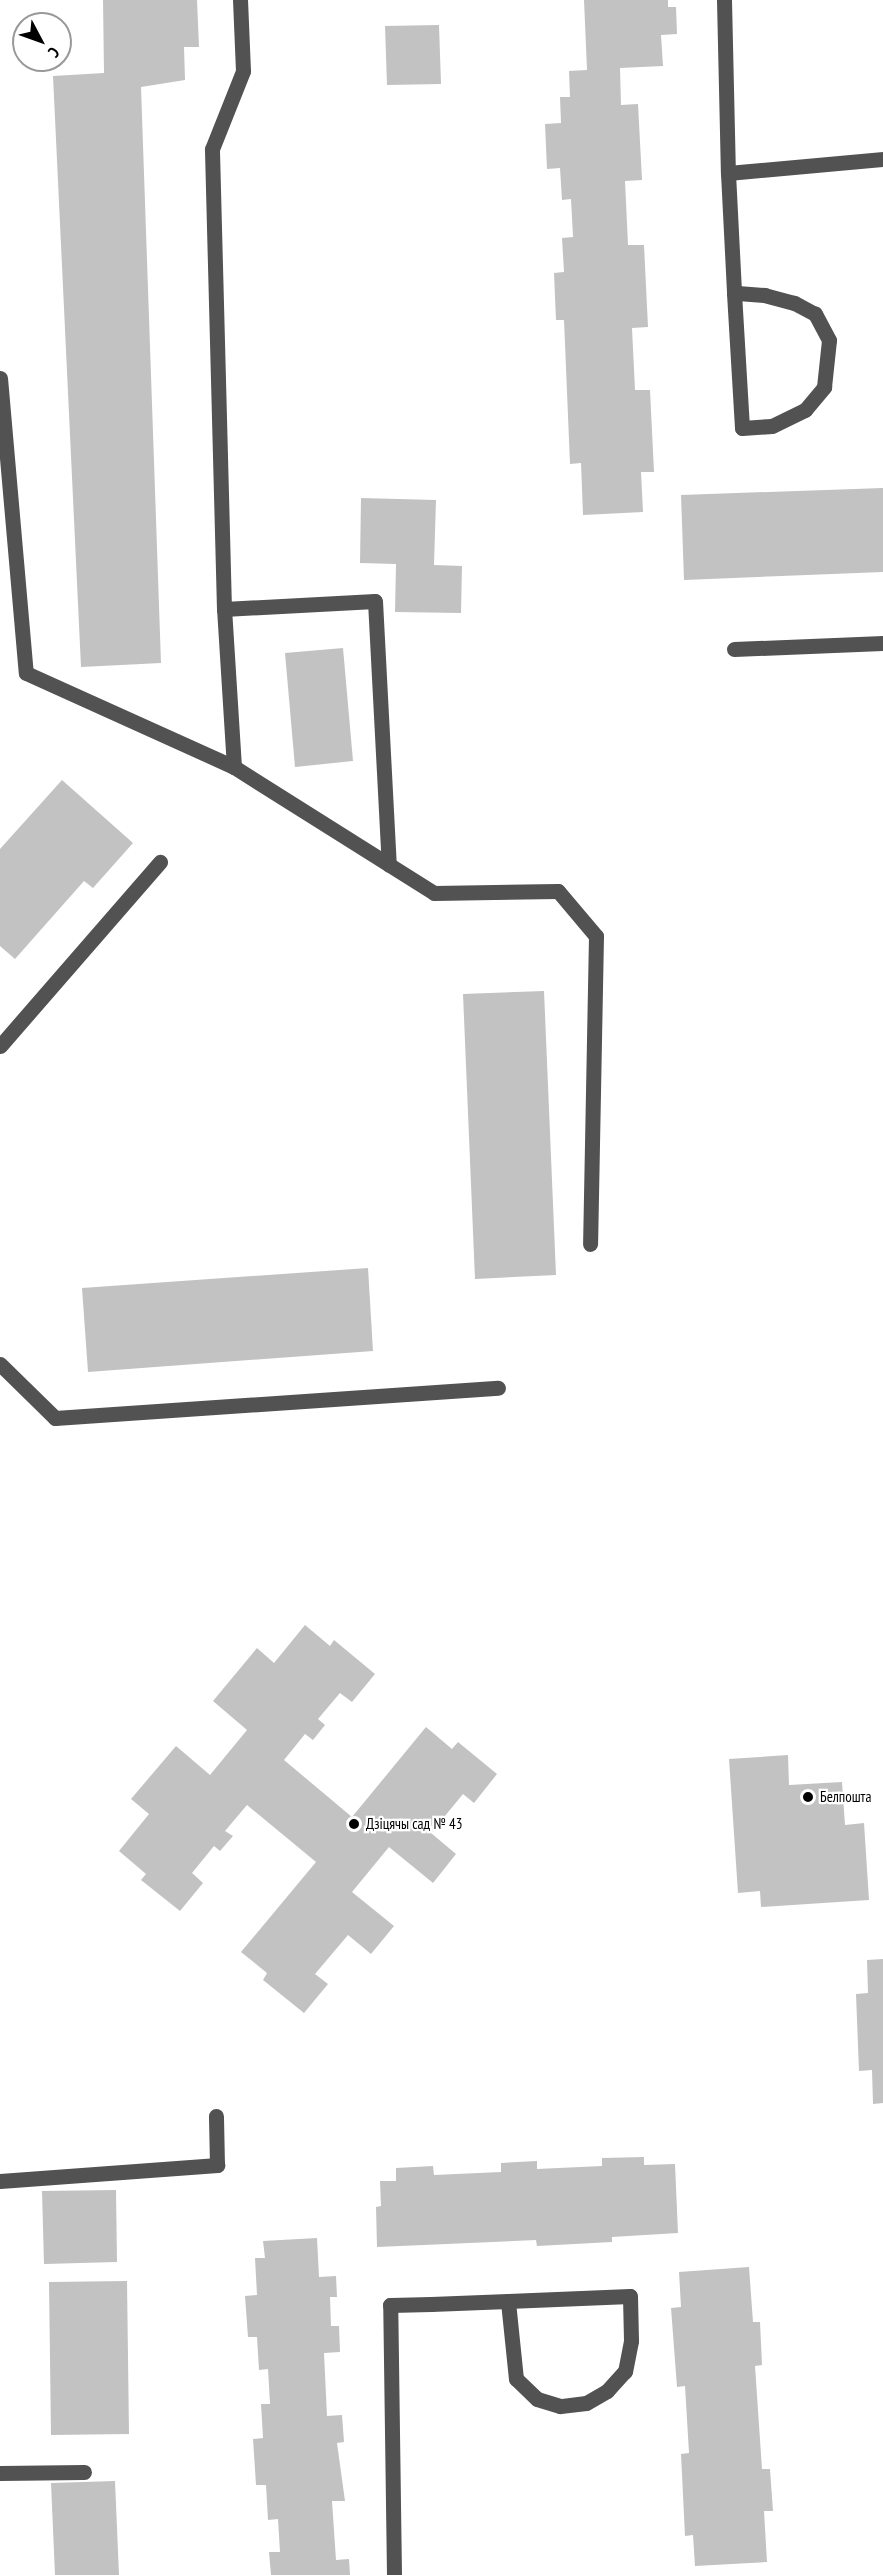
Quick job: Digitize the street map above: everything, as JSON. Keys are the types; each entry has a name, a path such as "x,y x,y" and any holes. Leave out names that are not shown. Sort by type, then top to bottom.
{"lane":[{"path":"234,767 224,609 212,149 243,71 240,0"},
{"path":"724,0 728,173 742,428 772,426 805,410 824,387 829,340 815,314 794,303 765,295 735,293"},
{"path":"728,173 883,159"},
{"path":"0,378 26,673 234,767 434,893 558,891 596,936 590,1244"},
{"path":"224,609 375,601 389,865"},
{"path":"734,649 883,643"},
{"path":"0,1046 160,862"},
{"path":"0,1364 55,1418 498,1388"},
{"path":"0,2181 217,2166 216,2116"},
{"path":"394,2575 390,2305 630,2296 631,2341 624,2371 607,2391 586,2403 560,2406 537,2399 516,2379 508,2301"},
{"path":"0,2473 84,2472"}],"building":[{"path":"103,0 197,0 199,47 184,47 185,80 141,87 161,663 81,667 53,76 104,73"},
{"path":"584,0 668,0 668,7 676,7 677,34 661,35 663,66 620,68 621,105 638,104 642,180 625,181 628,245 644,245 648,327 632,328 635,390 650,390 654,472 641,472 643,512 583,515 581,463 570,464 564,320 556,320 554,273 564,272 562,238 573,237 571,199 562,200 560,168 547,169 545,124 561,123 560,97 570,97 569,71 587,70"},
{"path":"439,25 441,84 387,85 385,26"},
{"path":"883,488 883,572 684,580 681,495"},
{"path":"361,498 436,500 434,565 462,566 461,613 395,612 396,564 360,563"},
{"path":"343,648 353,761 295,767 285,653"},
{"path":"62,780 133,843 93,888 84,881 15,959 0,946 0,849"},
{"path":"544,991 556,1275 475,1279 463,994"},
{"path":"368,1268 373,1351 88,1372 82,1288"},
{"name":"Дзіцячы сад № 43","path":"305,1625 330,1646 334,1640 375,1674 352,1702 340,1693 318,1719 325,1725 313,1740 305,1734 284,1760 352,1817 426,1727 452,1749 458,1742 497,1774 474,1803 463,1794 431,1833 456,1854 433,1883 389,1847 352,1892 394,1926 371,1954 348,1935 315,1974 328,1984 304,2013 263,1980 267,1973 241,1952 316,1862 247,1805 225,1831 233,1836 220,1851 214,1846 192,1873 203,1883 180,1911 141,1880 146,1874 119,1851 149,1814 131,1799 176,1746 210,1775 247,1730 213,1701 257,1648 274,1663"},
{"path":"788,1755 789,1785 842,1782 845,1825 864,1823 869,1900 761,1907 760,1891 738,1893 729,1759"},
{"path":"883,1959 883,2103 873,2104 872,2070 859,2071 856,1994 868,1993 867,1960"},
{"path":"644,2157 644,2165 675,2164 678,2233 612,2237 612,2242 537,2246 536,2240 377,2247 376,2207 381,2206 380,2181 396,2181 396,2168 433,2166 434,2175 501,2172 501,2163 537,2161 537,2169 602,2166 602,2158"},
{"path":"116,2190 117,2262 44,2264 42,2191"},
{"path":"317,2238 319,2277 336,2276 337,2297 330,2297 331,2326 339,2326 340,2352 324,2353 327,2416 342,2415 344,2442 337,2443 345,2501 332,2501 336,2560 349,2559 350,2575 271,2575 269,2552 280,2552 278,2519 268,2520 266,2485 256,2485 253,2439 263,2438 261,2404 270,2404 268,2369 259,2370 257,2337 248,2337 245,2296 257,2295 255,2258 265,2258 263,2241"},
{"path":"749,2267 753,2322 760,2322 762,2365 755,2366 762,2469 770,2469 773,2511 764,2511 767,2562 695,2566 693,2535 685,2536 681,2454 689,2453 685,2386 677,2387 671,2308 681,2307 679,2272"},
{"path":"127,2281 129,2434 51,2435 49,2282"},
{"path":"115,2481 119,2575 55,2575 51,2483"}],"place":[{"name":"Белпошта","path":"808,1797"},
{"name":"Дзіцячы сад № 43","path":"354,1824"}]}
